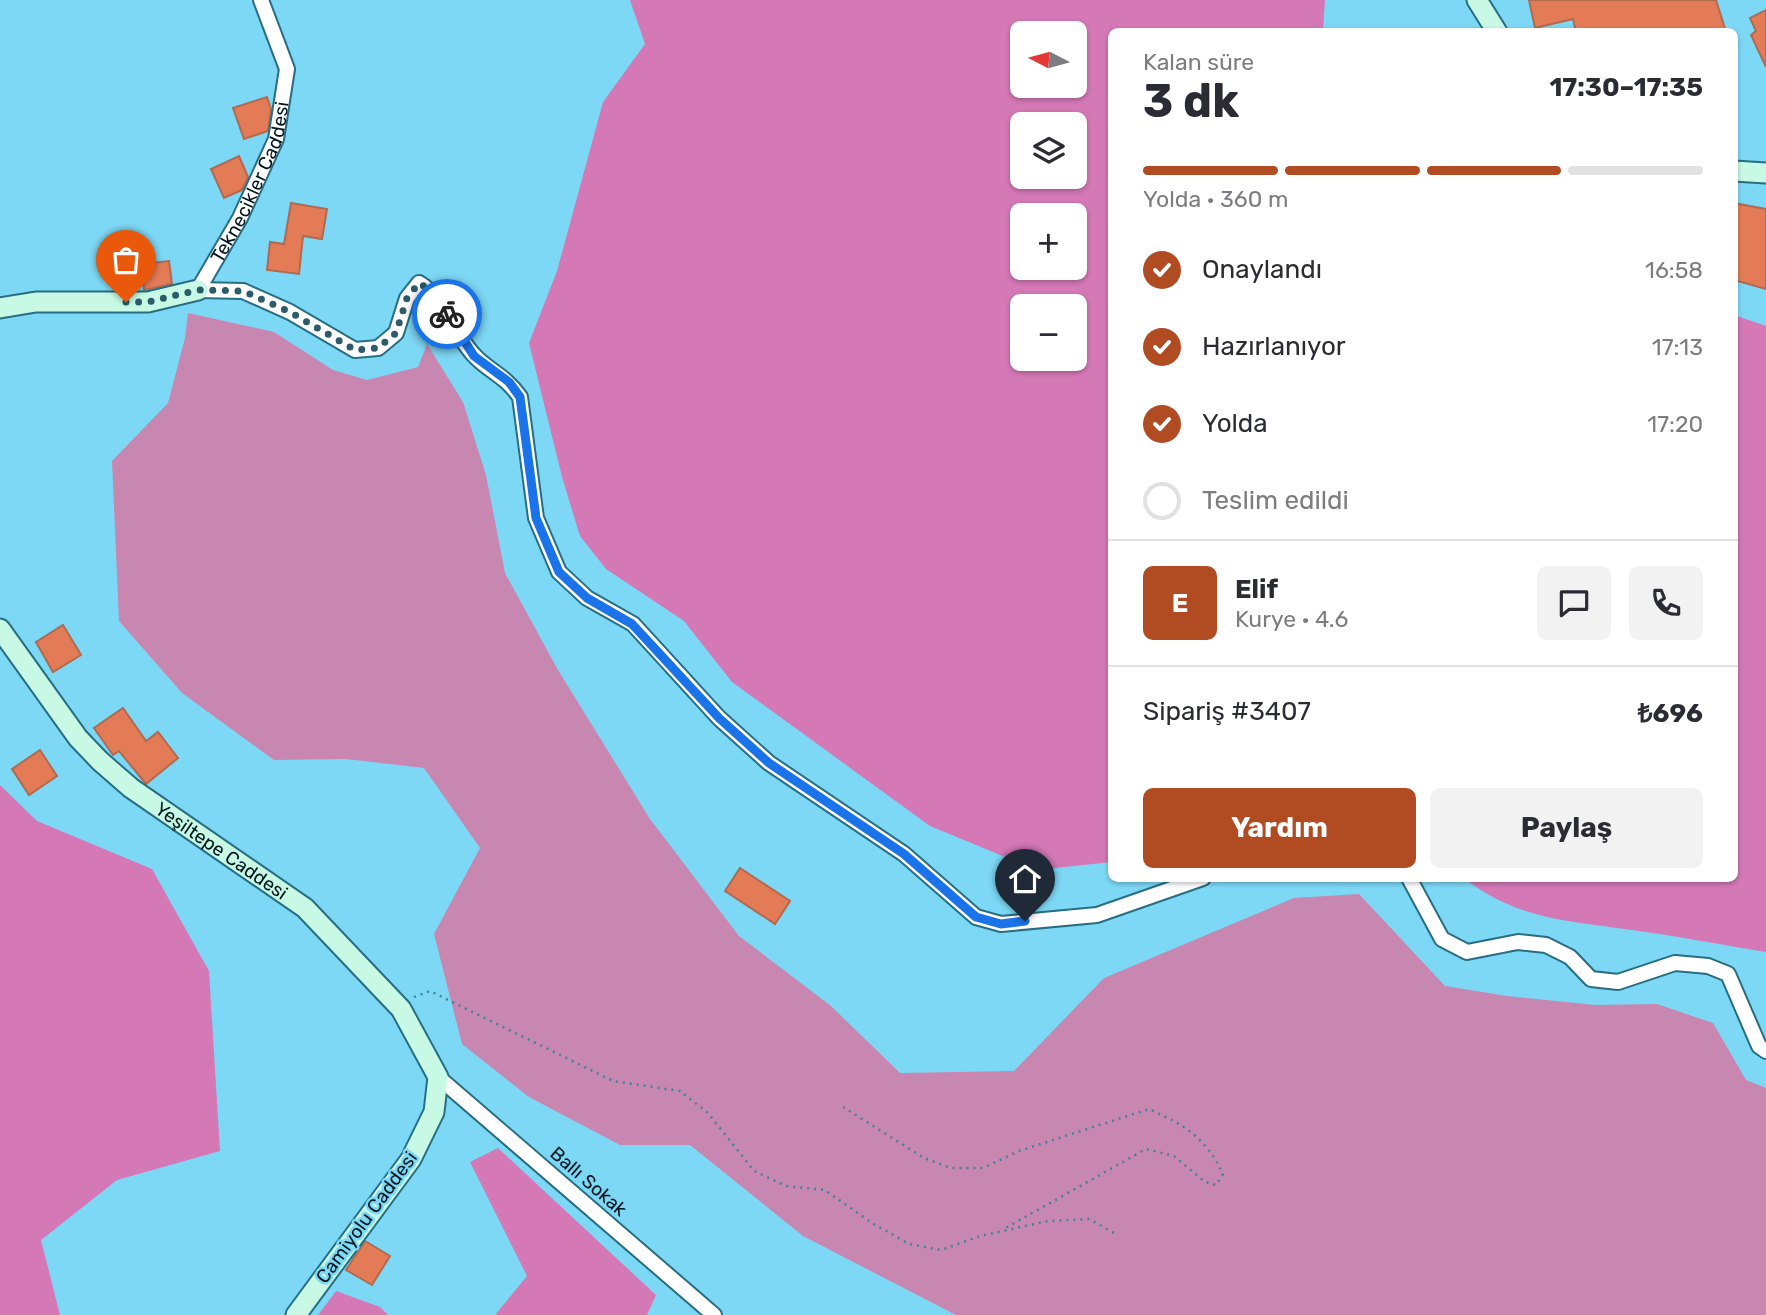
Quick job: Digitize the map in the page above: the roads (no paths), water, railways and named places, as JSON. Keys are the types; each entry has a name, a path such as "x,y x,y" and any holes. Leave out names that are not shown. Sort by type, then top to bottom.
{"street":[{"name":"Teknecikler Caddesi","path":"198,290 240,218 276,139 287,69 261,0"},
{"path":"1477,0 1494,28"},
{"path":"1738,171 1766,173"},
{"path":"0,308 36,302 148,302 198,290 243,291 290,312 355,350 378,348 396,333 407,298 419,283 433,292 474,356 509,382 520,397 536,518 559,572 587,598 632,624 719,718 769,763 904,854 976,917 1001,924 1097,915 1192,882"},
{"name":"Yeşiltepe Caddesi","path":"0,629 78,738 100,761 131,788 305,908 401,1009 438,1077"},
{"path":"1411,882 1442,939 1468,952 1518,943 1546,945 1570,957 1591,979 1618,982 1675,963 1708,966 1728,974 1759,1046 1766,1051"},
{"name":"Camiyolu Caddesi","path":"296,1315 411,1159 434,1112 438,1077"},
{"name":"Ballı Sokak","path":"438,1077 714,1315"}]}
